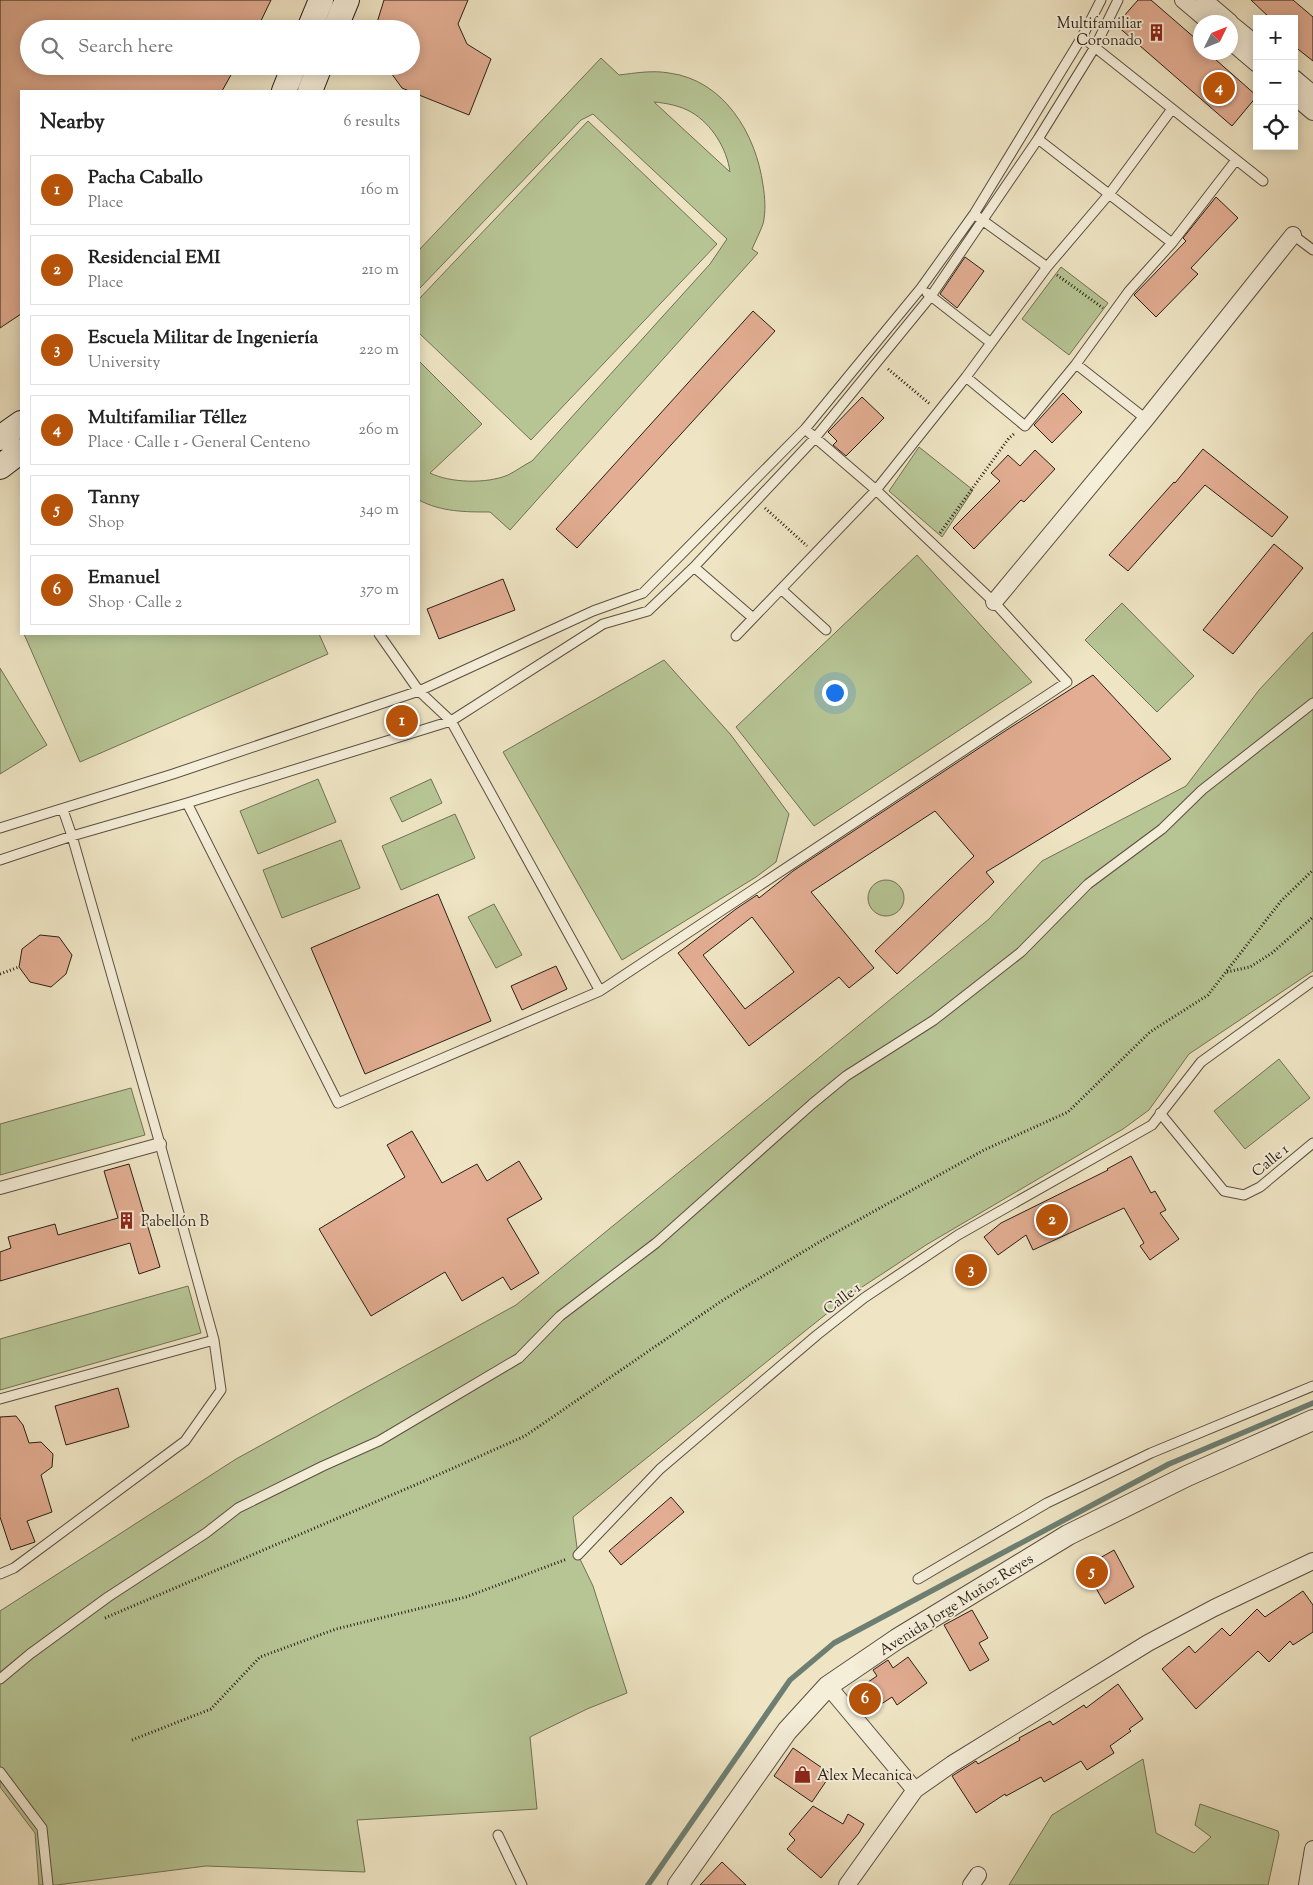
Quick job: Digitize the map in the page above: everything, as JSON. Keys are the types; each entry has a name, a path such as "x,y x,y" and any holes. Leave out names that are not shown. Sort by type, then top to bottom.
{"main road":[{"path":"313,20 321,0"},
{"path":"339,20 347,0"},
{"path":"284,90 290,75"},
{"path":"310,90 316,75"},
{"path":"7,452 20,425"}],"street":[{"path":"1183,0 1201,15"},
{"path":"1204,0 1221,15"},
{"path":"1238,33 1253,52"},
{"path":"1238,46 1253,54"},
{"path":"1298,84 1307,97"},
{"path":"994,602 1146,419 1293,236"},
{"path":"0,1188 160,1144"},
{"name":"Avenida Jorge Muñoz Reyes","path":"678,1885 788,1731 828,1686 897,1639 1068,1535 1187,1476 1313,1420"},
{"path":"847,1885 915,1790 952,1764 1148,1643 1214,1608 1313,1561"},
{"path":"828,1686 915,1790"},
{"path":"1307,1885 1313,1849"}],"lane":[{"path":"0,828 174,774 418,691 593,611 643,593 805,429 921,288 974,214 1082,37 1100,0"},
{"path":"0,860 72,836 187,803 451,721 603,624 648,611 694,567 815,438 931,296 1038,139 1095,47 1118,0"},
{"path":"1082,37 1263,182"},
{"path":"736,636 876,490 966,377 1047,267 1110,194 1172,109"},
{"path":"1038,139 1172,243"},
{"path":"966,377 1025,426 1076,364 1129,291 1172,243 1236,160"},
{"path":"974,214 1047,267"},
{"path":"1293,236 1313,250"},
{"path":"921,288 991,343"},
{"path":"1076,364 1146,419"},
{"path":"187,803 338,1103 600,991 1067,682 994,602 876,490 805,429"},
{"path":"694,567 753,618"},
{"path":"781,589 826,630"},
{"path":"380,635 418,691 451,721 600,991"},
{"path":"0,1678 108,1597 206,1533 238,1508 323,1466 380,1441 520,1358 560,1316 656,1243 812,1104 846,1076 934,1020 1021,952 1088,884 1162,829 1202,790 1313,703"},
{"path":"0,1574 14,1568 185,1441 222,1390 214,1340 160,1144 63,810"},
{"name":"Calle 1","path":"578,1555 660,1469 817,1335 864,1298 958,1235 1152,1125 1201,1062 1313,981"},
{"name":"Calle 1","path":"1160,1113 1224,1191 1244,1195 1260,1187 1313,1143"},
{"path":"0,1400 214,1340"},
{"path":"918,1579 1056,1498 1151,1452 1313,1386"},
{"path":"0,1772 42,1828 48,1885"},
{"path":"498,1835 522,1885"}],"path":[{"path":"1047,267 1112,315"},
{"path":"878,361 939,411"},
{"path":"933,544 1009,438 1025,426"},
{"path":"757,501 815,554"},
{"path":"98,1621 525,1436 720,1302 826,1238 984,1150 1068,1112 1150,1032 1208,995 1281,901 1313,870"},
{"path":"1226,972 1250,967 1272,953 1313,917"},
{"path":"0,974 19,967"},
{"path":"132,1740 211,1709 260,1657 336,1629 466,1597 578,1555"}],"green space":[{"path":"601,58 619,75 663,72 689,78 706,86 734,112 745,129 753,147 764,190 765,210 763,224 752,249 758,253 510,530 490,512 445,509 420,500 420,362 482,424 430,473 448,479 469,481 490,480 508,475 532,461 710,264 727,239 593,114 581,120 420,288 420,249","holes":["654,102 673,105 699,117 712,130 726,155 730,172"]},
{"path":"588,121 717,244 531,440 420,334 420,298"},
{"path":"1061,267 1108,303 1069,355 1022,319"},
{"path":"919,447 973,490 942,537 889,491"},
{"path":"917,555 1032,682 814,826 736,727"},
{"path":"1122,603 1194,676 1157,712 1085,640"},
{"path":"1313,632 1313,971 1189,1054 1149,1110 1123,1129 926,1245 850,1295 573,1517 578,1555 593,1586 627,1693 587,1709 530,1737 537,1809 357,1820 365,1872 206,1866 56,1885 39,1885 35,1833 0,1787 0,1611 236,1459 516,1305 989,919 1042,861 1186,786 1259,690"},
{"path":"24,635 319,635 328,654 80,762"},
{"path":"664,660 731,735 789,814 776,862 756,877 622,960 503,752"},
{"path":"0,668 47,745 0,774"},
{"path":"318,779 336,822 258,854 240,811"},
{"path":"431,779 442,803 402,822 390,798"},
{"path":"455,814 475,858 401,890 382,846"},
{"path":"341,840 360,888 282,918 263,870"},
{"path":"886,880 893,881 899,885 903,891 903,905 899,911 893,915 886,916 879,915 873,911 869,905 868,898 869,891 873,885 879,881"},
{"path":"494,904 522,955 496,968 468,917"},
{"path":"1279,1059 1310,1098 1245,1149 1214,1111"},
{"path":"131,1088 145,1135 0,1175 0,1124"},
{"path":"188,1286 201,1333 0,1390 0,1339"},
{"path":"1143,1759 1156,1833 1194,1853 1211,1837 1195,1825 1200,1804 1278,1831 1279,1835 1268,1885 1009,1885 1052,1815"}],"building":[{"path":"0,0 271,0 261,20 20,20 20,75 231,75 223,90 20,90 20,315 0,328"},
{"path":"384,0 468,0 458,24 467,44 491,59 469,115 420,95 420,90 402,88 393,75 420,75 420,20 378,20"},
{"path":"1138,0 1151,0 1193,36 1193,60 1216,60 1253,92 1253,101 1232,126 1116,25"},
{"path":"1251,0 1293,0 1313,17 1313,61 1298,49 1298,15 1267,15"},
{"path":"1216,197 1238,218 1191,268 1198,274 1156,317 1134,295 1186,241 1183,238"},
{"path":"965,257 984,271 957,308 940,294"},
{"path":"753,311 775,331 577,548 556,529"},
{"path":"1063,393 1082,412 1052,443 1034,425"},
{"path":"862,397 884,418 846,456 833,445 837,441 828,432"},
{"path":"1203,449 1288,517 1272,537 1205,485 1128,571 1109,555 1175,483"},
{"path":"1035,450 1055,469 1024,502 1021,500 974,549 953,528 1000,481 991,473 1008,455 1020,466"},
{"path":"1274,544 1303,568 1233,654 1203,630"},
{"path":"503,579 515,610 439,639 427,609"},
{"path":"1093,675 1171,759 986,872 994,882 897,974 875,951 974,856 935,811 811,892 874,968 849,988 839,977 749,1046 678,953 736,909 757,895 759,898 793,871","holes":["752,917 794,972 745,1009 703,955"]},
{"path":"438,894 491,1021 365,1074 311,948"},
{"path":"40,935 59,937 72,955 66,974 51,987 30,982 19,967 22,949"},
{"path":"556,966 567,989 522,1010 511,986"},
{"path":"412,1131 442,1183 477,1164 487,1181 519,1161 542,1199 507,1219 539,1273 511,1290 503,1277 462,1301 445,1272 371,1316 319,1229 405,1177 387,1145"},
{"path":"1131,1156 1151,1193 1155,1191 1166,1210 1160,1213 1179,1239 1150,1260 1140,1246 1144,1243 1124,1208 1033,1250 1026,1235 998,1255 984,1237 1001,1223 1108,1170"},
{"name":"Pabellón B","path":"129,1164 160,1267 139,1274 130,1243 0,1281 0,1252 11,1248 8,1237 55,1224 58,1235 118,1218 104,1171"},
{"path":"118,1388 129,1427 66,1445 55,1406"},
{"path":"16,1416 23,1425 29,1443 41,1442 53,1454 52,1467 41,1475 52,1512 27,1521 35,1542 11,1550 0,1517 0,1417"},
{"path":"671,1497 684,1512 621,1565 609,1551"},
{"path":"1114,1550 1134,1587 1105,1604 1084,1567"},
{"path":"1303,1591 1313,1605 1313,1632 1293,1645 1290,1641 1269,1662 1258,1651 1196,1709 1162,1669 1189,1646 1195,1653 1222,1628 1230,1636 1257,1609 1265,1617"},
{"path":"972,1610 988,1638 979,1643 989,1660 970,1671 944,1625"},
{"path":"908,1657 927,1683 897,1705 892,1697 866,1714 852,1693 877,1676 873,1670 888,1660 893,1668"},
{"path":"1118,1684 1143,1719 1129,1729 1131,1731 1110,1746 1114,1753 1087,1770 1081,1761 1044,1782 1041,1777 1006,1796 1005,1794 976,1813 952,1776 976,1761 978,1764 1050,1721 1053,1725 1084,1705 1086,1708"},
{"name":"Alex Mecanica","path":"793,1748 831,1774 812,1802 774,1776"},
{"path":"813,1806 843,1824 848,1814 864,1824 859,1833 821,1878 787,1849 795,1840 789,1834"},
{"path":"722,1862 746,1885 700,1885"}],"waterway":[{"path":"648,1885 790,1680 834,1643 1169,1464 1313,1403"}],"place":[{"name":"Multifamiliar Coronado","path":"1156,32"},
{"name":"Multifamiliar Téllez","path":"1219,88"},
{"name":"Pacha Caballo","path":"402,721"},
{"name":"Residencial EMI","path":"1052,1220"},
{"name":"Pabellón B","path":"127,1221"},
{"name":"Escuela Militar de Ingeniería","path":"971,1270"},
{"name":"Tanny","path":"1092,1572"},
{"name":"Emanuel","path":"865,1699"},
{"name":"Alex Mecanica","path":"803,1775"}]}
